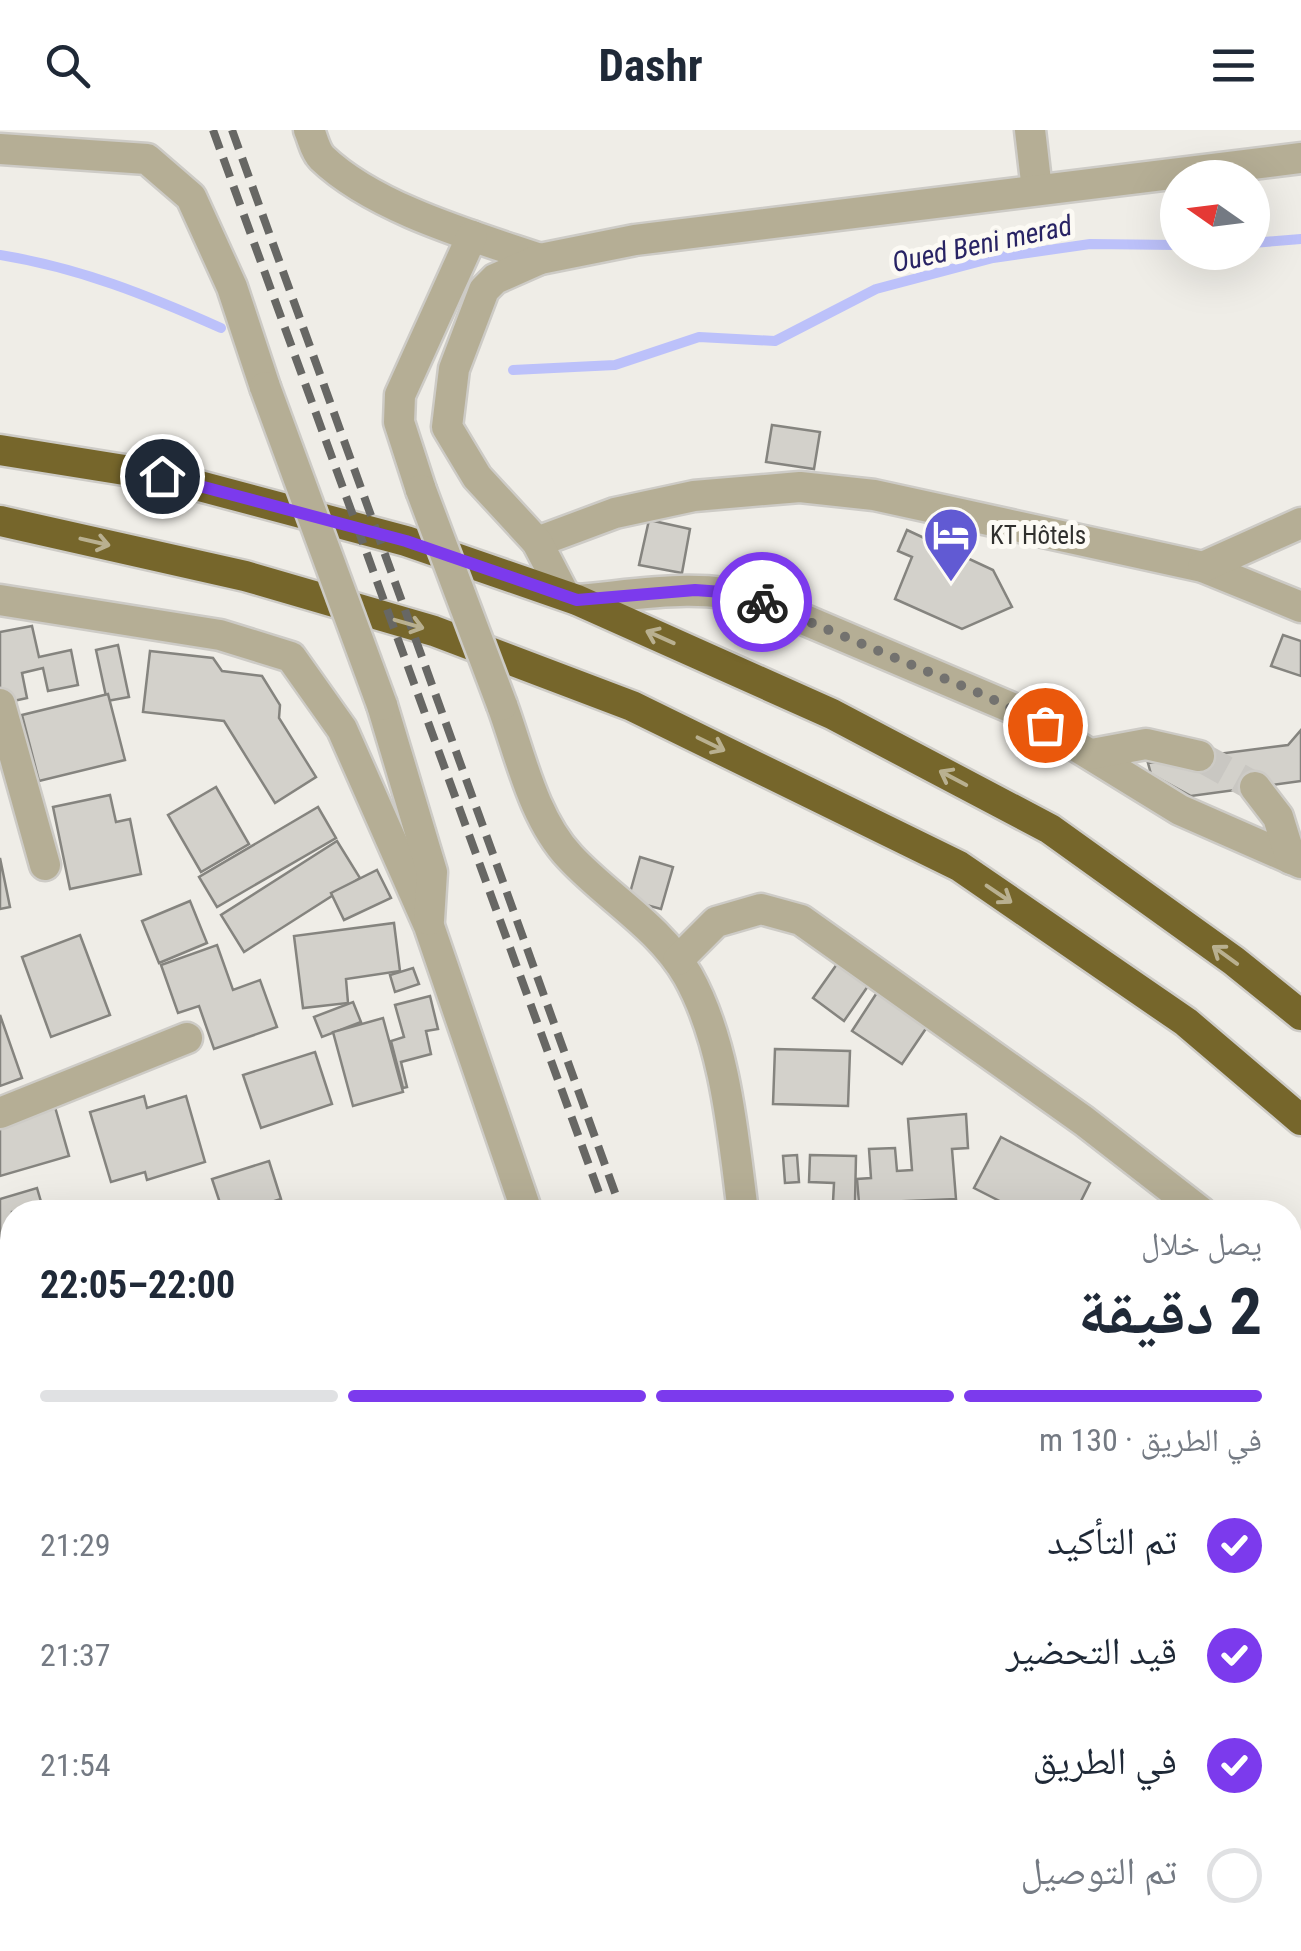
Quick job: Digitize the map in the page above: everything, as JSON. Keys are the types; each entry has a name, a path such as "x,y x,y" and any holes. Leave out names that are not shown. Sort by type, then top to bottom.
{"highway":[{"path":"0,450 162,476 406,541 570,597 832,714 1050,829 1234,961 1301,1016"},
{"path":"10,526 246,576 396,620 632,706 959,866 1186,1022 1301,1120"}],"street":[{"path":"309,130 319,156 359,185 434,223 540,259"},
{"path":"1030,130 1037,190"},
{"path":"0,149 147,159 191,197 232,287 382,705 432,872 429,926"},
{"path":"1296,861 1180,810 1045,725 986,696 737,593 695,590 570,597 537,542 476,477 447,427 454,370 484,290 495,280 540,259 635,240 1301,158"},
{"path":"472,236 400,394 399,422 536,800 556,839 569,857 647,926 678,960 690,980 724,1077 741,1200"},
{"path":"537,542 614,513 694,496 800,487 874,495 1203,567 1301,607"},
{"path":"1203,567 1301,522"},
{"path":"0,600 220,635 291,657 342,729 429,926 514,1200"},
{"path":"0,704 45,865"},
{"path":"1092,754 1146,744 1199,756"},
{"path":"1256,787 1278,816 1296,861"},
{"path":"678,960 716,922 761,909 800,920 1084,1121 1186,1200"},
{"path":"0,1113 187,1038"}],"building":[{"path":"772,425 820,432 814,469 766,462"},
{"path":"649,520 690,529 682,573 639,565"},
{"name":"KT Hôtels","path":"907,530 993,570 1012,607 962,629 895,599 912,557 898,551"},
{"path":"32,626 39,657 71,650 78,685 48,691 43,668 22,673 27,698 0,704 0,632"},
{"path":"1283,635 1301,641 1301,676 1271,666"},
{"path":"118,645 129,697 107,701 96,650"},
{"path":"150,651 213,658 222,671 262,676 280,705 279,718 316,777 275,803 224,721 143,712"},
{"path":"108,694 125,760 39,781 22,715"},
{"path":"1301,730 1301,781 1191,796 1151,774 1148,763 1288,745"},
{"path":"216,787 249,844 201,872 168,815"},
{"path":"110,795 116,822 130,819 141,874 70,889 53,807"},
{"path":"318,807 336,838 217,907 199,877"},
{"path":"337,841 360,878 244,952 221,915"},
{"path":"640,857 673,867 661,909 628,900"},
{"path":"0,858 10,907 0,909"},
{"path":"377,870 391,898 344,920 331,893"},
{"path":"190,901 207,943 159,963 142,921"},
{"path":"394,923 400,971 346,979 348,1003 303,1008 294,936"},
{"path":"80,935 110,1015 51,1037 22,957"},
{"path":"217,945 233,990 260,980 277,1027 214,1049 199,1006 178,1013 161,965"},
{"path":"837,964 868,986 844,1021 813,998"},
{"path":"413,968 419,984 395,992 390,975"},
{"path":"878,991 929,1024 902,1064 852,1031"},
{"path":"430,996 438,1029 426,1031 431,1054 401,1062 407,1087 403,1088 391,1041 404,1037 395,1005"},
{"path":"353,1002 361,1022 322,1037 314,1017"},
{"path":"0,1015 22,1078 0,1086"},
{"path":"383,1018 403,1092 353,1106 333,1032"},
{"path":"775,1049 850,1051 848,1106 773,1104"},
{"path":"315,1052 332,1104 261,1128 243,1075"},
{"path":"144,1096 147,1108 186,1096 205,1162 147,1180 145,1172 111,1182 90,1112"},
{"path":"55,1107 69,1156 0,1176 0,1123"},
{"path":"966,1114 968,1148 952,1149 956,1199 859,1200 857,1179 871,1178 869,1149 895,1148 897,1171 912,1170 908,1119"},
{"path":"1001,1137 1090,1183 1082,1200 998,1200 974,1188"},
{"path":"797,1155 799,1182 785,1183 783,1156"},
{"path":"810,1155 856,1156 855,1200 833,1200 834,1183 809,1182"},
{"path":"269,1161 281,1199 219,1200 212,1179"},
{"path":"37,1188 40,1200 0,1200"}],"waterway":[{"name":"Oued Beni merad","path":"1270,242 1301,239"},
{"name":"Oued Beni merad","path":"513,370 615,365 699,337 775,341 876,289 993,258 1090,244 1160,245"},
{"name":"Oued Beni merad","path":"0,255 113,284 221,328"}],"tunnel":[{"path":"1199,756 1255,787"}],"railway":[{"path":"213,130 602,1200"},
{"path":"232,130 618,1200"}],"way so far":[{"path":"762,602 986,696 1045,725"}],"place":[{"name":"KT Hôtels","path":"951,584"}],"route":[{"path":"162,476 406,541 577,600 715,590 762,602"}]}
